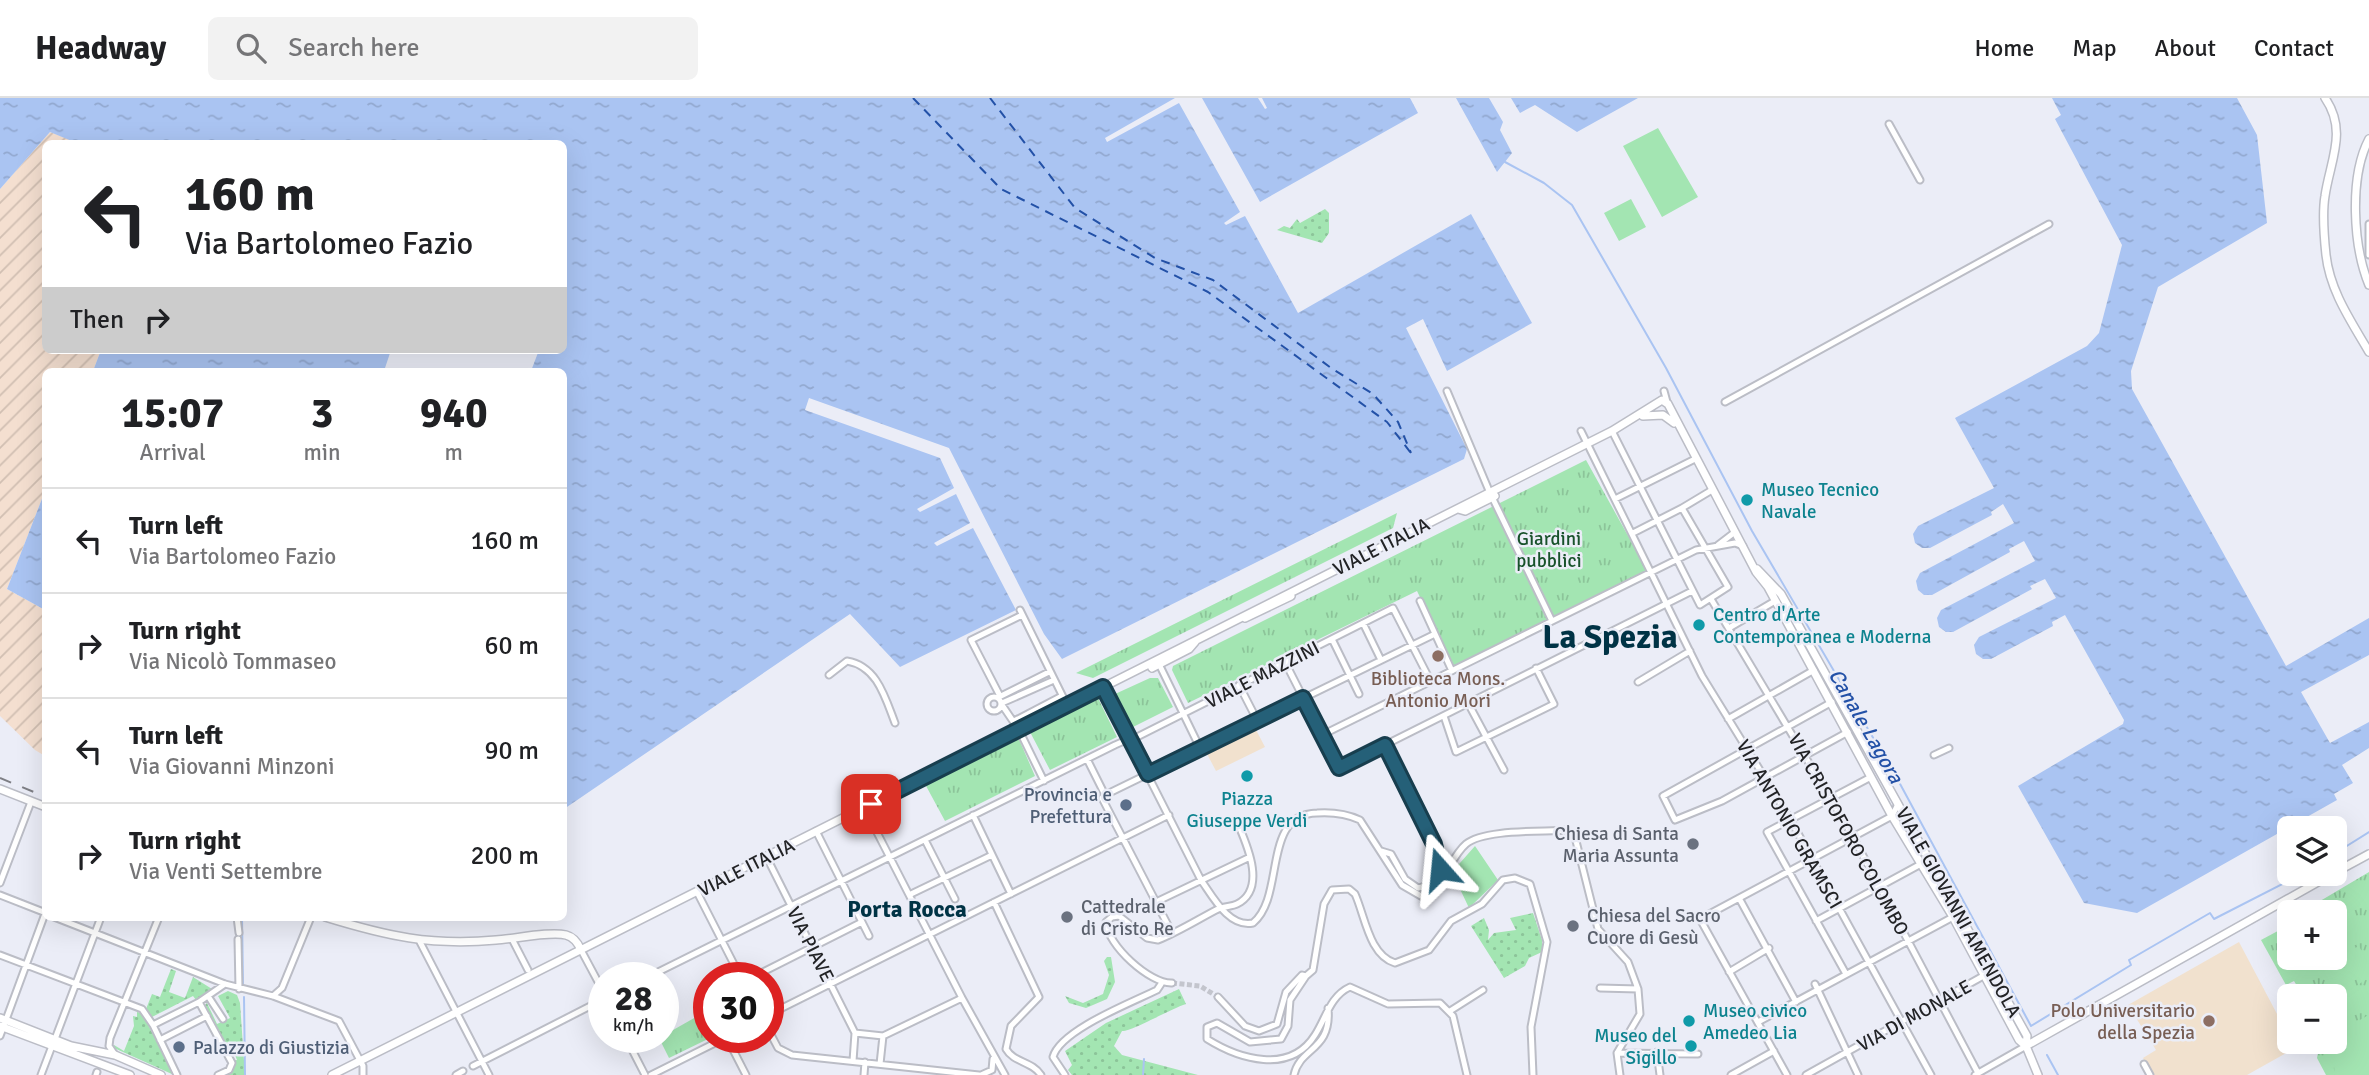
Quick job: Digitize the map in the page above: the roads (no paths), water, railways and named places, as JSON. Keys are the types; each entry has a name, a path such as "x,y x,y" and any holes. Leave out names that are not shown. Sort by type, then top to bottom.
{"main road":[{"path":"2325,98 2337,123 2335,155 2324,204 2329,275 2340,302 2369,352"},
{"path":"2369,139 2358,167 2357,247 2369,285"},
{"path":"1656,403 1668,405 1660,414 1656,403"},
{"name":"VIALE ITALIA","path":"332,1075 1305,584 1457,509 1465,511 1512,486 1516,479 1639,417 1656,403"},
{"name":"VIALE GIOVANNI AMENDOLA","path":"1668,405 1678,428 1832,702 1892,816 1953,917 2019,1040 2026,1046 2038,1075"},
{"name":"VIALE ITALIA","path":"1639,417 1660,414"},
{"name":"VIALE GIOVANNI AMENDOLA","path":"1660,414 1678,428"},
{"name":"VIALE GIOVANNI AMENDOLA","path":"1754,566 1781,594 2027,1036 2026,1046"},
{"name":"VIALE ITALIA","path":"1131,673 1141,673 1189,649 1197,639"},
{"path":"0,789 42,806"},
{"path":"2347,866 2369,854"},
{"path":"2026,1046 2311,886"},
{"path":"338,921 388,936 420,942 566,934 577,942 581,950"},
{"path":"2,1023 131,1075"},
{"path":"53,1043 116,1055 161,1075"}],"street":[{"path":"1889,124 1920,180"},
{"path":"1726,402 2049,224"},
{"path":"2369,224 2369,255"},
{"path":"1447,391 1491,495 1552,621"},
{"name":"VIA ANTONIO GRAMSCI","path":"1581,431 1690,651 1728,719 1790,819 1931,1075"},
{"path":"1612,431 1700,605 1728,587 1682,508"},
{"path":"1615,499 1695,459"},
{"path":"1633,533 1712,490"},
{"path":"1716,546 1735,532"},
{"path":"1322,735 1696,550 1735,543 1743,546"},
{"path":"1616,589 1620,597"},
{"path":"1285,662 1339,768 1692,591"},
{"name":"VIA CRISTOFORO COLOMBO","path":"1712,599 1831,797 1940,1000 1976,1074"},
{"path":"1420,601 1452,671"},
{"path":"1729,628 1776,601"},
{"name":"VIALE MAZZINI","path":"679,962 1124,741 1132,742 1393,608 1413,644"},
{"path":"1044,781 971,640 1021,612 1067,705"},
{"path":"1363,623 1381,660"},
{"path":"1104,796 1435,634"},
{"path":"1332,639 1359,694"},
{"path":"1413,644 1431,682"},
{"path":"1638,682 1690,651"},
{"path":"1164,656 1158,664 1200,748"},
{"path":"829,675 847,661 870,671 895,723"},
{"path":"1444,716 1457,752 1554,704 1536,668"},
{"path":"1728,719 1814,670"},
{"path":"870,671 870,679"},
{"path":"1001,700 1049,672"},
{"path":"1001,700 1054,680"},
{"path":"1239,685 1257,720"},
{"path":"1103,687 1200,880 1221,907 1241,923 1257,920 1263,911 1283,838 1290,824 1300,815 1328,813 1352,816 1366,827 1402,885 1420,896 1431,892 1457,853 1479,836 1567,830 1575,837 1598,929 1628,962 1638,989 1640,1014 1616,1053 1620,1075"},
{"path":"1014,721 1062,696"},
{"path":"1832,702 1663,796 1675,820 1704,810 1848,732"},
{"path":"1468,703 1504,770"},
{"path":"1380,850 1391,854 1405,879 1418,888 1430,885 1440,869 1434,844 1385,745"},
{"path":"1934,755 1949,748"},
{"path":"1087,759 1123,838 1172,933"},
{"path":"1846,974 1815,922 1768,832 1872,777"},
{"path":"0,883 32,802"},
{"path":"1787,1075 1700,919 1852,835 1892,816 1898,804"},
{"path":"864,807 911,894 962,998 1005,1075"},
{"path":"973,815 1011,894"},
{"path":"784,1007 1169,815"},
{"path":"1171,983 1161,984 1120,949 1108,931 1106,922 1119,916 1154,941 1221,907 1237,904 1247,896 1253,875 1250,857 1238,824"},
{"path":"816,831 869,936"},
{"path":"925,840 955,900"},
{"path":"911,894 992,855"},
{"name":"VIA PIAVE","path":"766,856 855,1033"},
{"path":"1156,902 1250,857"},
{"path":"1815,922 1921,863"},
{"path":"1467,1075 1450,1011 1433,1002 1383,1003 1350,987 1328,1008 1313,1038 1293,1054 1280,1059 1244,1058 1225,1051 1205,1036 1209,1024 1217,1023 1250,1042 1281,1039 1288,1026 1290,1000 1313,970 1324,904 1332,890 1349,889 1355,894 1371,938 1387,959 1395,963 1429,950 1451,921 1482,904 1503,880 1515,878 1526,881 1533,888 1547,943 1531,1027 1533,1075"},
{"path":"697,892 733,962"},
{"path":"0,895 42,911"},
{"path":"1739,898 1796,1002"},
{"path":"994,902 1039,997 1011,1026 1006,1049 1015,1058 1035,1066 1041,1075"},
{"path":"1758,1022 1796,1002 1816,987 1953,917"},
{"path":"0,1035 2,1023 42,920"},
{"path":"63,921 225,984 273,996 339,1021 360,1061 363,1075"},
{"path":"41,1075 99,921"},
{"path":"116,1055 109,1043 157,921"},
{"path":"237,921 239,989"},
{"path":"273,996 282,988 309,921"},
{"path":"784,962 862,922"},
{"path":"512,939 528,970"},
{"path":"420,942 489,1075"},
{"path":"1729,972 1768,949"},
{"path":"581,950 588,963"},
{"path":"0,955 142,1009 153,1025 177,1075"},
{"path":"1218,997 1245,1026 1259,1031 1277,1024 1286,992 1302,975 1306,976"},
{"name":"VIA DI MONALE","path":"1806,1075 1819,1072 1847,1052 1985,975"},
{"path":"153,1025 200,1002 225,984"},
{"path":"1065,1075 1053,1057 1057,1047 1094,1022 1157,990 1161,984"},
{"path":"1816,987 1858,1075"},
{"path":"1600,988 1638,989"},
{"path":"248,998 252,990"},
{"path":"1450,1011 1483,990"},
{"path":"208,996 223,1019"},
{"path":"853,1061 855,1033 883,1036 962,998"},
{"path":"200,1002 232,1063 229,1070 218,1075"},
{"path":"473,1066 588,1007"},
{"path":"1294,1075 1296,1067 1325,1037 1328,1008"},
{"path":"160,1040 207,1016"},
{"path":"880,1064 883,1036"},
{"path":"1976,1074 2026,1046"},
{"path":"784,1051 792,1055 980,1075 992,1070 993,1056"},
{"path":"1731,1075 1774,1051"},
{"path":"1657,1052 1660,1075"},
{"path":"634,1053 645,1075"},
{"path":"651,1075 696,1053"},
{"path":"734,1053 746,1075"},
{"path":"1616,1053 1698,1054"},
{"path":"863,1075 865,1062"},
{"path":"2144,1064 2150,1075"},
{"path":"913,1075 914,1067"}],"water":[{"path":"0,98 1175,98 1105,138 1107,142 1179,103 1240,212 1224,223 1226,225 1245,216 1298,313 1471,214 1532,323 1447,371 1423,319 1406,328 1467,449 1464,459 1062,659 1044,634 949,448 809,398 805,410 940,458 954,488 917,509 920,512 956,494 970,523 934,543 937,546 973,528 1016,610 900,667 850,614 567,807 567,368 532,368 537,354 567,354 567,140 69,140 50,132 0,189"},
{"path":"1202,98 1258,98 1265,109 1267,108 1262,98 1410,98 1418,113 1260,202"},
{"path":"1456,98 1489,98 1503,122 1500,130 1512,153 1497,172"},
{"path":"1511,98 1638,98 1577,132 1535,105 1520,113"},
{"path":"2052,98 2237,98 2257,135 2267,223 2158,287 2131,371 2132,389 2286,666 2369,618 2369,655 2301,692 2330,743 2369,722 2369,748 2342,765 2353,783 2334,794 2337,800 2309,816 2277,816 2277,834 2137,913 2084,903 2018,786 2123,724 2124,720 2065,615 2052,622 2053,626 1991,659 1983,659 1976,654 1974,645 1979,637 2056,598 2045,579 2030,586 2032,589 1953,632 1946,632 1939,627 1937,618 1941,610 2035,561 2024,541 2009,549 2010,552 1932,595 1924,595 1918,590 1916,581 1920,573 2014,523 2003,504 1991,512 1992,515 1930,548 1922,548 1915,543 1913,534 1918,526 1994,488 1955,418 2087,346 2099,333 2122,245 2055,119 2061,115"},
{"path":"99,354 390,354 385,368 94,368"},
{"path":"42,499 42,608 7,589"}],"waterway":[{"name":"Canale Lagora","path":"1505,162 1544,183 1572,205 1666,368 1752,531 1899,782 2031,1026 2131,965 2129,960 2210,913 2214,919 2279,886"},
{"path":"2347,846 2369,832"},
{"path":"242,921 243,985"},
{"path":"244,997 245,1075"},
{"name":"Canale Lagora","path":"2047,1055 2058,1075"},
{"path":"1143,1075 1144,1059"}],"tunnel":[{"path":"1172,983 1200,986 1218,997"}],"railway":[{"path":"0,778 42,795"}],"place":[{"name":"Museo Tecnico Navale","path":"1747,500"},
{"name":"Centro d'Arte Contemporanea e Moderna","path":"1699,625"},
{"name":"Biblioteca Mons. Antonio Mori","path":"1438,656"},
{"name":"Piazza Giuseppe Verdi","path":"1247,776"},
{"name":"Provincia e Prefettura","path":"1126,805"},
{"name":"Chiesa di Santa Maria Assunta","path":"1693,844"},
{"name":"Cattedrale di Cristo Re","path":"1067,917"},
{"name":"Chiesa del Sacro Cuore di Gesù","path":"1573,926"},
{"name":"Museo civico Amedeo Lia","path":"1689,1021"},
{"name":"Polo Universitario della Spezia","path":"2209,1021"},
{"name":"Museo del Sigillo","path":"1691,1046"},
{"name":"Palazzo di Giustizia","path":"179,1047"}],"district":[{"name":"La Spezia","path":"1610,636"},
{"name":"Porta Rocca","path":"907,909"}],"park label":[{"name":"Giardini pubblici","path":"1549,549"}]}
